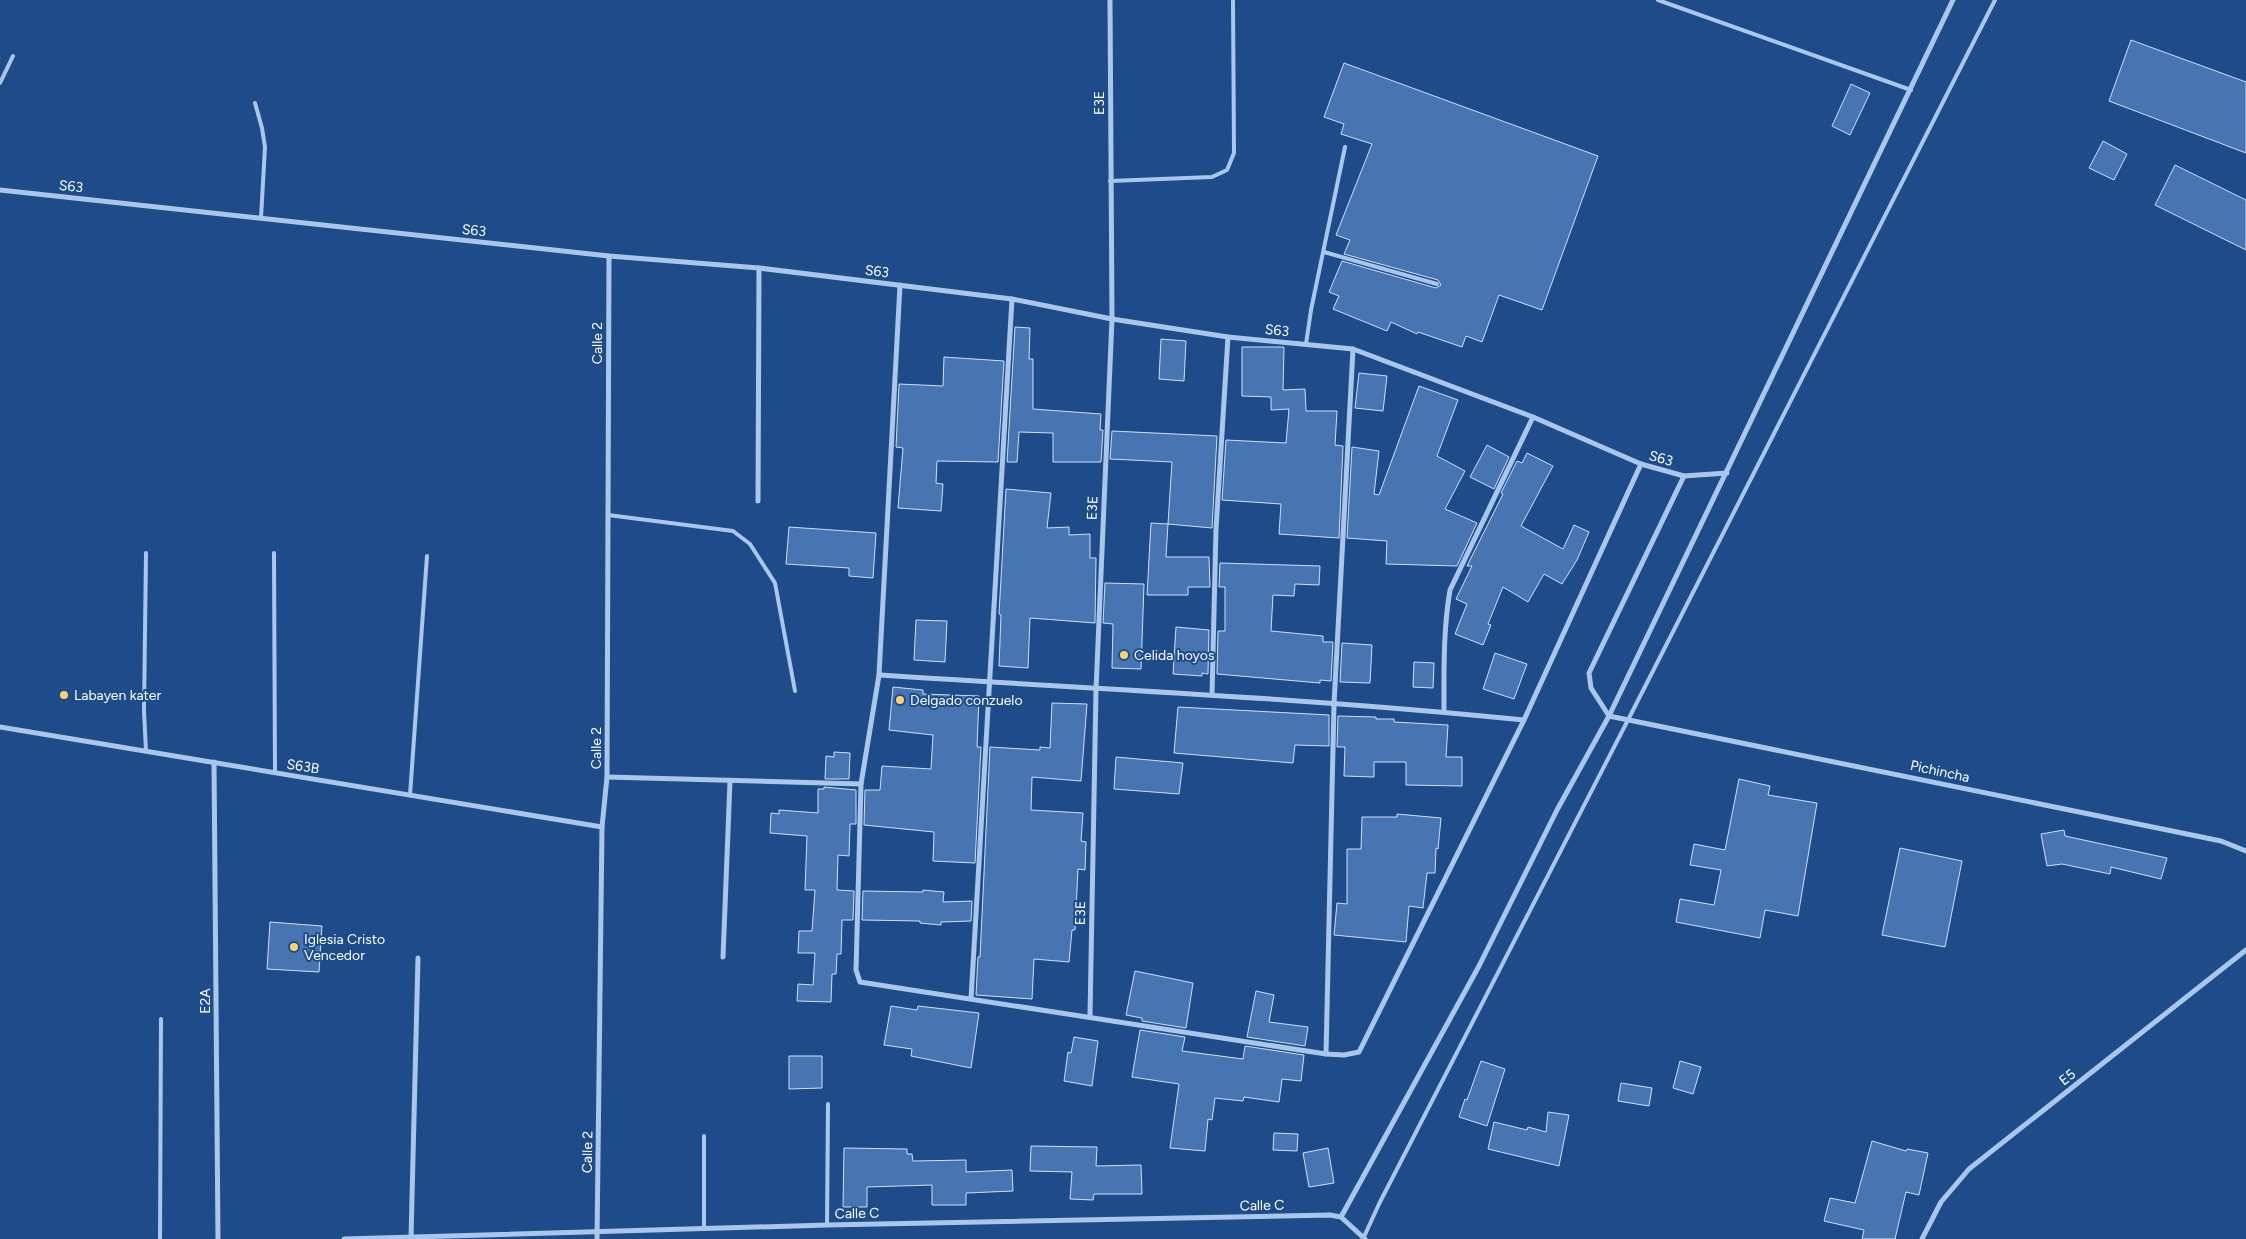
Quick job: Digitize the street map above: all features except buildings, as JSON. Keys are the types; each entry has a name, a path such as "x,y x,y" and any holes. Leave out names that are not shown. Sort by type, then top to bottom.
{"street":[{"name":"E3E","path":"1090,1016 1096,690 1112,319 1110,0"},
{"path":"1364,1238 1341,1218 1479,966 1557,810 1609,716 1953,0"},
{"name":"S63","path":"0,190 609,256 759,268 1012,300 1112,319 1228,336 1353,349 1533,417 1641,464 1684,476 1727,473"},
{"name":"Calle 2","path":"597,1236 602,827 607,777 609,256"},
{"path":"758,501 759,268"},
{"path":"900,285 879,675 861,784 857,977 860,982 1090,1016 1326,1054 1344,1055 1359,1052 1524,720 1641,464"},
{"path":"971,999 1012,300"},
{"path":"1212,695 1216,529 1228,336"},
{"path":"1326,1054 1334,704 1353,349"},
{"path":"1444,712 1443,650 1445,616 1450,590 1533,417"},
{"path":"1609,716 1591,688 1589,673 1684,476"},
{"path":"879,675 1096,690 1212,695 1444,712 1524,720"},
{"name":"Pichincha","path":"1609,716 1629,718 2221,841 2246,851"},
{"name":"S63B","path":"0,727 602,827"},
{"name":"E2A","path":"214,762 218,1239"},
{"path":"607,777 861,784"},
{"path":"723,957 730,781"},
{"name":"E5","path":"1922,1239 1941,1202 1969,1168 2246,950"},
{"path":"411,1238 418,958"},
{"name":"Calle C","path":"344,1239 597,1236 704,1229 827,1225 1320,1215 1341,1218"}],"lane":[{"path":"1110,181 1212,177 1227,170 1234,153 1234,0"},
{"path":"1658,0 1911,90"},
{"path":"1364,1238 1379,1204 1995,0"},
{"path":"0,83 13,56"},
{"path":"254,103 262,128 265,148 261,218"},
{"path":"1306,344 1311,310 1346,147"},
{"path":"1324,252 1437,284"},
{"path":"608,514 733,531 750,544 775,583 795,691"},
{"path":"146,553 146,751"},
{"path":"274,553 274,772"},
{"path":"410,795 427,556"},
{"path":"160,1239 161,1019"},
{"path":"827,1225 828,1104"},
{"path":"704,1136 704,1229"}],"place":[{"name":"Celida hoyos","path":"1124,655"},
{"name":"Labayen kater","path":"64,695"},
{"name":"Delgado conzuelo","path":"900,700"},
{"name":"Iglesia Cristo Vencedor","path":"294,947"}]}
